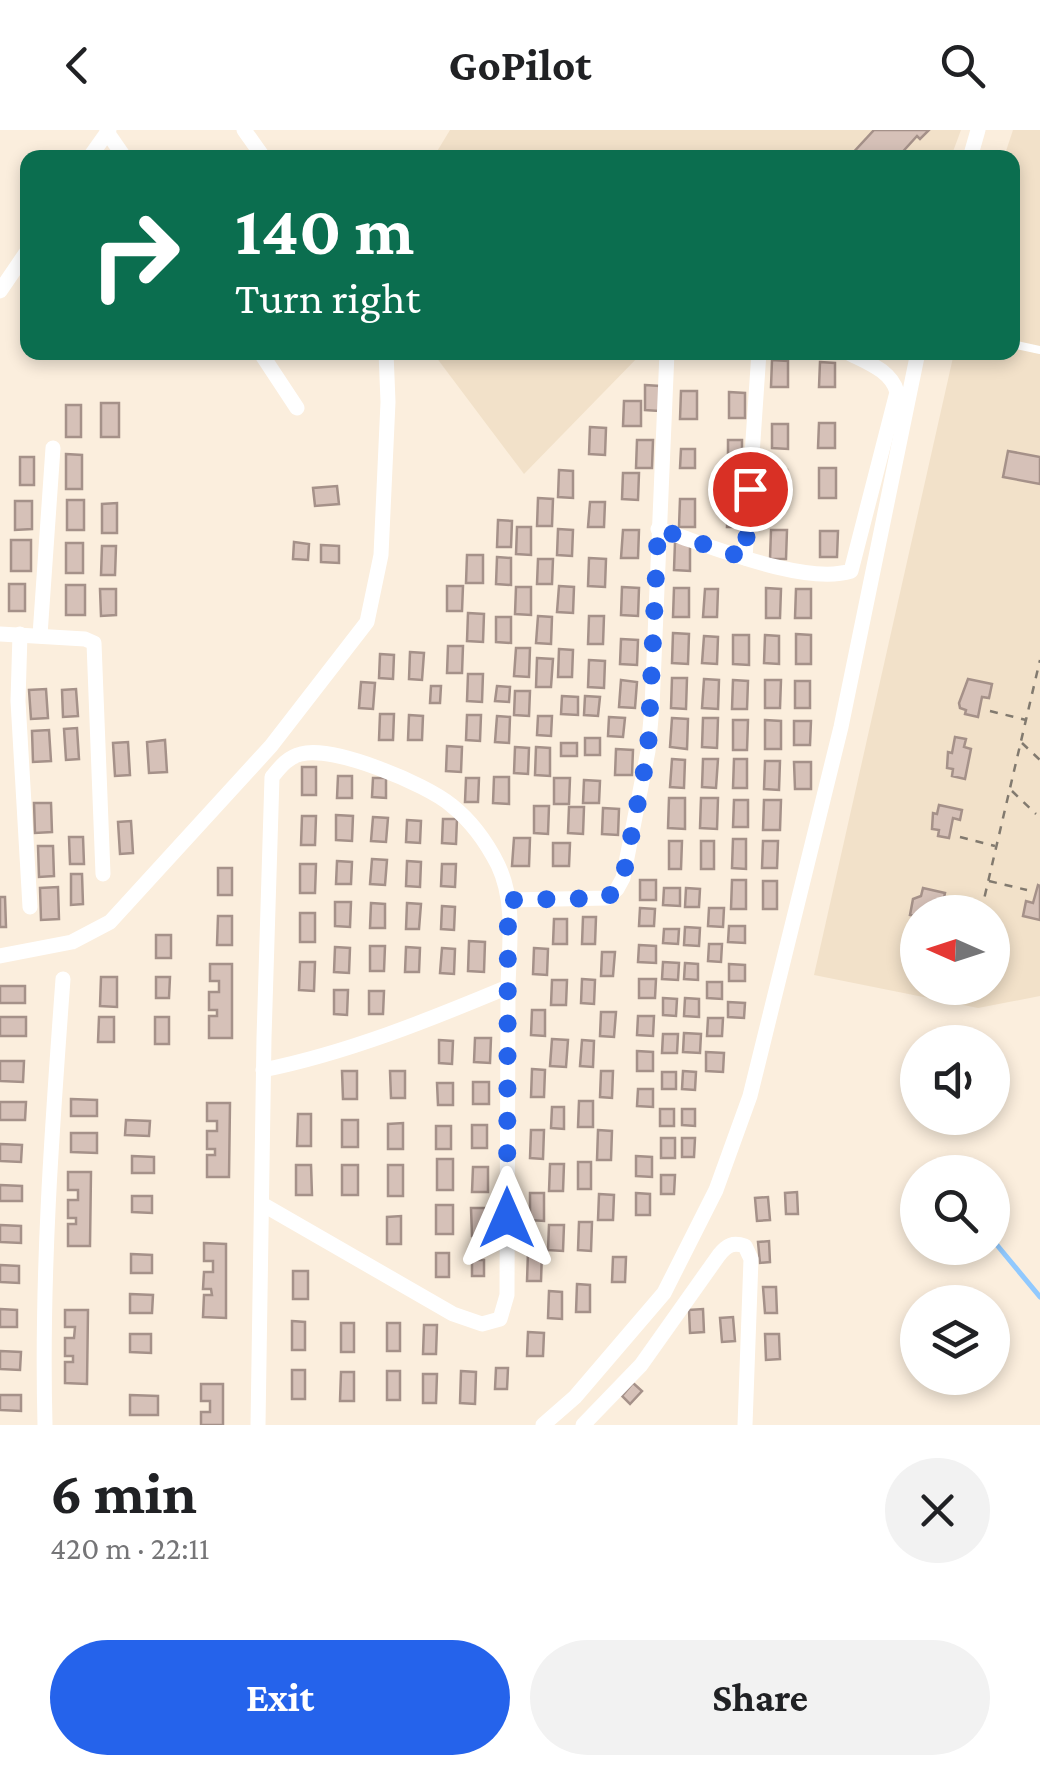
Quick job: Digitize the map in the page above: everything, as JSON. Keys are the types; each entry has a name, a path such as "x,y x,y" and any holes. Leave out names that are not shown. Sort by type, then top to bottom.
{"street":[{"path":"0,291 20,262"},
{"path":"265,360 297,408"},
{"path":"0,956 72,942 110,922 270,746 367,622 380,555 388,402 386,360"},
{"path":"508,900 606,898 618,889 623,878 649,736 666,360"},
{"path":"745,558 758,360"},
{"path":"658,529 745,558 847,574 854,568 897,392 884,372 862,360"},
{"path":"543,1425 575,1397 664,1293 716,1190 750,1096 840,727 916,360"},
{"path":"40,636 53,448"},
{"path":"0,634 85,638 94,643 102,874"},
{"path":"20,634 18,701 30,907"},
{"path":"258,1425 263,1070 270,796 272,777 284,762 304,752 361,762 432,790 455,808 492,853 508,900 506,1295 500,1319 482,1324 453,1314 262,1204"},
{"path":"45,1425 48,1188 63,979"},
{"path":"263,1070 304,1062 444,1014 508,986"},
{"path":"583,1425 641,1365 727,1246 736,1244 746,1246 751,1259 745,1425"}],"path":[{"path":"985,895 1040,660"},
{"path":"1034,688 1040,690"},
{"path":"990,711 1026,720"},
{"path":"1021,742 1040,760"},
{"path":"1010,789 1036,814"},
{"path":"960,837 996,846"},
{"path":"988,881 1026,890"}],"shaded area":[{"path":"450,130 961,130 954,150 438,150"},
{"path":"1013,130 1040,130 1040,996 1010,1002 1010,895 900,895 900,992 814,975 952,360 1020,360 1020,150 1006,150"},
{"path":"438,360 635,360 524,474"}],"building":[{"path":"874,130 929,130 904,150 856,150"},
{"path":"772,360 788,361 788,387 771,387"},
{"path":"820,362 835,363 835,387 819,387"},
{"path":"645,385 660,386 659,411 645,410"},
{"path":"681,391 697,391 697,419 680,419"},
{"path":"729,392 745,393 745,418 729,418"},
{"path":"624,401 641,401 641,426 623,426"},
{"path":"101,403 119,403 119,437 101,437"},
{"path":"66,405 81,405 81,437 66,437"},
{"path":"819,423 835,423 835,448 818,448"},
{"path":"772,424 788,424 788,449 772,448"},
{"path":"590,427 606,428 605,455 589,454"},
{"path":"637,440 653,440 652,468 636,468"},
{"path":"728,440 742,440 742,467 728,467"},
{"path":"681,449 695,449 695,468 680,468"},
{"path":"1008,451 1040,457 1040,484 1003,477"},
{"path":"66,454 82,455 82,489 66,489"},
{"path":"20,457 34,457 34,485 20,485"},
{"path":"819,468 836,468 836,498 819,498"},
{"path":"559,470 573,471 573,498 558,497"},
{"path":"771,470 787,470 787,498 771,498"},
{"path":"623,473 639,473 638,500 622,499"},
{"path":"337,486 339,504 315,506 313,488"},
{"path":"538,498 553,499 552,526 537,526"},
{"path":"680,499 695,499 695,527 679,527"},
{"path":"67,500 84,500 84,530 67,530"},
{"path":"15,501 32,501 32,529 15,530"},
{"path":"590,502 605,502 604,527 588,527"},
{"path":"728,502 743,503 742,527 727,527"},
{"path":"117,503 117,533 102,533 102,504"},
{"path":"498,520 512,521 511,547 497,547"},
{"path":"517,527 531,527 531,555 516,554"},
{"path":"558,529 573,530 572,556 557,555"},
{"path":"623,530 639,530 638,558 621,558"},
{"path":"771,530 787,530 786,559 770,559"},
{"path":"820,531 838,531 837,557 820,557"},
{"path":"11,540 31,540 31,571 11,571"},
{"path":"294,542 309,544 308,560 293,559"},
{"path":"675,542 690,543 690,571 674,570"},
{"path":"66,543 83,543 83,573 66,573"},
{"path":"321,545 339,546 339,563 321,562"},
{"path":"102,546 116,546 115,575 101,575"},
{"path":"467,555 483,555 483,583 466,583"},
{"path":"497,557 511,558 511,585 496,584"},
{"path":"589,558 606,559 605,587 588,586"},
{"path":"538,559 553,559 552,584 537,584"},
{"path":"9,584 25,584 25,611 9,611"},
{"path":"66,585 85,585 85,615 66,615"},
{"path":"447,586 463,586 462,611 447,611"},
{"path":"559,586 574,587 573,613 557,612"},
{"path":"516,587 531,587 531,615 515,614"},
{"path":"622,587 639,588 638,616 621,615"},
{"path":"674,588 689,588 689,617 673,617"},
{"path":"766,588 781,589 780,618 766,618"},
{"path":"100,589 116,589 116,615 101,616"},
{"path":"705,589 718,589 717,617 703,617"},
{"path":"796,589 811,589 811,618 795,618"},
{"path":"468,613 484,614 483,642 467,641"},
{"path":"538,616 552,617 551,644 536,643"},
{"path":"589,616 604,616 603,644 588,644"},
{"path":"496,617 511,617 511,643 496,642"},
{"path":"673,633 689,634 688,664 672,663"},
{"path":"796,634 811,635 811,664 796,664"},
{"path":"733,635 749,635 749,665 733,664"},
{"path":"765,635 779,636 779,664 764,663"},
{"path":"704,636 718,637 717,664 702,663"},
{"path":"621,639 638,640 637,665 620,664"},
{"path":"448,646 463,646 462,673 447,673"},
{"path":"516,648 530,648 529,677 514,676"},
{"path":"559,649 573,650 572,677 558,677"},
{"path":"410,652 424,653 422,680 409,679"},
{"path":"380,654 394,655 393,679 379,678"},
{"path":"537,658 553,659 551,687 536,687"},
{"path":"589,660 605,661 604,688 588,687"},
{"path":"468,674 483,674 482,702 467,701"},
{"path":"672,678 687,678 686,709 671,708"},
{"path":"704,679 719,680 718,709 702,708"},
{"path":"968,679 992,684 989,698 982,697 978,717 965,714 966,710 960,708"},
{"path":"621,680 637,682 635,708 619,707"},
{"path":"733,680 748,681 747,709 732,709"},
{"path":"765,680 781,680 780,708 765,708"},
{"path":"795,681 810,681 810,708 795,708"},
{"path":"361,682 375,683 373,709 359,708"},
{"path":"431,686 441,686 440,703 430,703"},
{"path":"497,686 510,687 509,702 495,701"},
{"path":"46,689 48,718 31,719 29,690"},
{"path":"76,689 78,716 63,717 62,690"},
{"path":"515,691 530,691 529,716 514,715"},
{"path":"562,696 578,697 578,715 561,714"},
{"path":"585,696 600,697 598,716 584,715"},
{"path":"380,714 394,714 393,740 379,740"},
{"path":"409,715 423,716 422,740 408,740"},
{"path":"467,715 481,715 480,741 466,740"},
{"path":"497,716 510,717 509,743 495,742"},
{"path":"538,716 552,716 551,736 537,735"},
{"path":"609,717 625,718 623,737 608,736"},
{"path":"672,718 688,719 687,749 670,747"},
{"path":"703,718 718,718 717,748 702,747"},
{"path":"733,720 748,720 747,750 733,750"},
{"path":"765,720 781,721 781,749 765,749"},
{"path":"794,721 811,721 810,745 794,745"},
{"path":"77,728 79,759 66,760 64,729"},
{"path":"49,730 51,761 33,762 32,731"},
{"path":"955,737 966,739 964,747 971,749 965,779 952,776 953,769 947,768 948,752 952,753"},
{"path":"585,738 600,738 600,755 585,755"},
{"path":"165,740 167,772 149,773 147,742"},
{"path":"128,742 130,775 115,776 113,743"},
{"path":"561,743 577,743 577,756 561,756"},
{"path":"447,746 462,747 461,772 446,771"},
{"path":"515,747 529,748 528,774 514,773"},
{"path":"536,747 550,748 550,776 535,775"},
{"path":"616,749 633,750 632,775 615,775"},
{"path":"672,759 685,760 684,788 670,787"},
{"path":"703,759 718,759 716,788 702,787"},
{"path":"734,759 747,759 747,788 733,788"},
{"path":"765,761 780,761 779,790 764,789"},
{"path":"794,762 811,762 811,789 795,789"},
{"path":"302,767 316,767 316,795 302,795"},
{"path":"338,776 352,776 352,798 337,798"},
{"path":"494,777 509,777 509,804 493,803"},
{"path":"373,778 386,778 386,798 372,797"},
{"path":"466,778 479,778 478,802 465,802"},
{"path":"554,778 570,778 569,804 554,804"},
{"path":"584,780 600,781 599,803 583,803"},
{"path":"669,798 685,798 685,829 668,828"},
{"path":"701,798 718,798 717,829 700,828"},
{"path":"734,800 748,800 748,827 733,827"},
{"path":"764,800 781,800 780,830 763,830"},
{"path":"34,803 51,803 52,832 35,833"},
{"path":"939,805 962,810 960,820 953,818 949,838 938,836 939,830 932,829 933,813 937,814"},
{"path":"534,806 549,806 548,834 534,833"},
{"path":"569,807 584,807 583,834 568,833"},
{"path":"603,808 619,809 618,835 602,834"},
{"path":"336,815 353,816 352,841 336,840"},
{"path":"302,816 316,816 315,845 301,845"},
{"path":"373,817 388,818 386,842 371,841"},
{"path":"443,819 457,819 456,844 442,843"},
{"path":"407,820 421,821 420,843 406,842"},
{"path":"131,821 133,853 120,854 118,822"},
{"path":"69,837 83,837 84,864 70,864"},
{"path":"514,838 530,838 529,866 512,866"},
{"path":"733,839 746,839 746,869 732,868"},
{"path":"669,841 682,841 681,869 669,869"},
{"path":"701,841 714,841 714,869 701,869"},
{"path":"763,841 778,841 777,868 762,868"},
{"path":"553,843 570,843 569,866 553,866"},
{"path":"38,846 53,846 54,876 39,877"},
{"path":"372,859 387,860 385,885 370,884"},
{"path":"337,861 352,862 351,884 336,884"},
{"path":"407,861 421,862 420,887 406,886"},
{"path":"300,864 316,864 315,893 300,893"},
{"path":"442,864 456,864 455,887 441,886"},
{"path":"218,868 232,868 232,895 218,895"},
{"path":"71,874 82,874 83,904 71,905"},
{"path":"640,880 656,880 656,900 640,900"},
{"path":"732,880 746,880 746,909 731,909"},
{"path":"763,881 777,881 777,909 763,909"},
{"path":"1038,885 1040,920 1023,916 1026,901 1033,903"},
{"path":"58,887 59,919 41,920 40,888"},
{"path":"664,888 680,888 680,906 663,905"},
{"path":"686,888 700,889 699,907 685,907"},
{"path":"923,888 945,893 945,895 921,895"},
{"path":"0,897 5,897 6,927 0,927"},
{"path":"335,902 351,902 350,927 335,926"},
{"path":"371,903 385,904 385,928 370,928"},
{"path":"407,903 421,904 419,929 406,929"},
{"path":"442,906 455,907 454,930 441,929"},
{"path":"640,908 655,909 654,926 639,926"},
{"path":"709,908 724,908 723,927 708,926"},
{"path":"300,913 315,913 315,942 300,942"},
{"path":"218,916 232,916 232,945 217,945"},
{"path":"583,917 596,917 595,944 582,944"},
{"path":"554,919 567,919 567,944 553,944"},
{"path":"729,926 745,926 745,943 728,942"},
{"path":"685,927 700,928 699,946 684,945"},
{"path":"664,929 679,929 678,944 663,943"},
{"path":"156,935 171,935 171,958 156,958"},
{"path":"469,941 485,942 484,972 468,971"},
{"path":"709,944 722,944 721,962 708,961"},
{"path":"639,945 656,946 656,963 638,962"},
{"path":"370,946 385,946 384,971 370,971"},
{"path":"335,947 350,948 349,973 334,972"},
{"path":"406,947 420,948 419,972 405,972"},
{"path":"442,948 455,949 454,974 440,973"},
{"path":"534,948 548,949 547,975 533,974"},
{"path":"602,952 615,952 613,976 601,976"},
{"path":"300,962 315,962 314,991 299,990"},
{"path":"663,962 679,963 678,980 662,979"},
{"path":"685,963 698,964 698,980 684,979"},
{"path":"210,964 232,964 232,1038 209,1038 209,1016 217,1016 217,1010 209,1010 209,992 219,992 219,981 210,981"},
{"path":"729,964 745,965 745,981 729,981"},
{"path":"101,977 117,977 117,1007 100,1006"},
{"path":"156,977 170,977 169,998 156,998"},
{"path":"582,979 595,980 594,1004 581,1003"},
{"path":"639,979 656,979 655,998 639,998"},
{"path":"552,980 567,980 566,1005 551,1005"},
{"path":"707,982 722,982 722,999 707,998"},
{"path":"0,986 25,986 25,1003 0,1003"},
{"path":"334,990 348,990 347,1015 334,1014"},
{"path":"369,991 384,991 383,1014 369,1014"},
{"path":"663,998 677,999 676,1016 663,1015"},
{"path":"685,998 699,999 699,1017 684,1016"},
{"path":"728,1002 745,1003 744,1018 728,1017"},
{"path":"532,1010 545,1010 545,1036 531,1035"},
{"path":"601,1012 616,1012 614,1037 600,1036"},
{"path":"638,1016 654,1016 653,1036 637,1035"},
{"path":"0,1017 26,1017 26,1036 0,1036"},
{"path":"99,1017 114,1017 114,1042 98,1042"},
{"path":"155,1017 169,1017 169,1044 155,1044"},
{"path":"708,1018 723,1018 722,1036 707,1036"},
{"path":"684,1033 701,1034 700,1053 683,1052"},
{"path":"663,1034 678,1034 677,1053 662,1053"},
{"path":"475,1038 491,1038 490,1063 474,1062"},
{"path":"552,1039 568,1040 566,1067 550,1066"},
{"path":"439,1040 453,1041 452,1064 439,1063"},
{"path":"582,1040 594,1041 593,1067 580,1066"},
{"path":"637,1051 653,1052 653,1071 637,1071"},
{"path":"706,1052 724,1053 723,1072 706,1071"},
{"path":"0,1061 24,1061 23,1082 0,1081"},
{"path":"532,1069 545,1070 544,1097 531,1097"},
{"path":"342,1071 357,1071 357,1099 343,1099"},
{"path":"390,1071 405,1071 405,1098 391,1098"},
{"path":"601,1071 613,1071 612,1098 600,1097"},
{"path":"683,1071 696,1072 695,1090 682,1089"},
{"path":"662,1072 676,1072 676,1089 662,1089"},
{"path":"473,1082 489,1082 489,1104 473,1104"},
{"path":"437,1083 453,1083 453,1105 438,1105"},
{"path":"638,1089 653,1089 653,1107 637,1106"},
{"path":"71,1099 97,1100 97,1116 71,1116"},
{"path":"579,1101 593,1101 593,1127 578,1127"},
{"path":"0,1102 26,1102 25,1120 0,1120"},
{"path":"207,1103 230,1103 229,1177 207,1177 207,1155 215,1155 215,1149 207,1149 207,1131 217,1131 217,1121 207,1121"},
{"path":"552,1107 564,1107 564,1129 551,1128"},
{"path":"660,1109 674,1109 674,1126 660,1126"},
{"path":"682,1109 695,1109 695,1126 682,1125"},
{"path":"298,1114 311,1114 311,1146 297,1146"},
{"path":"126,1120 150,1121 149,1136 125,1135"},
{"path":"342,1120 358,1120 358,1147 342,1147"},
{"path":"403,1123 403,1149 388,1149 388,1124"},
{"path":"472,1125 487,1125 487,1148 472,1148"},
{"path":"436,1126 451,1126 451,1149 436,1149"},
{"path":"531,1130 544,1130 543,1159 530,1158"},
{"path":"598,1130 612,1131 611,1160 597,1160"},
{"path":"71,1133 97,1133 97,1153 71,1152"},
{"path":"661,1138 675,1138 675,1158 661,1158"},
{"path":"682,1138 695,1138 694,1157 682,1157"},
{"path":"0,1144 22,1145 21,1162 0,1161"},
{"path":"132,1156 154,1157 154,1173 132,1173"},
{"path":"636,1156 652,1157 652,1177 636,1176"},
{"path":"437,1159 453,1159 453,1190 437,1190"},
{"path":"578,1162 591,1162 591,1189 578,1189"},
{"path":"550,1164 564,1164 563,1191 549,1191"},
{"path":"296,1165 311,1165 312,1195 296,1195"},
{"path":"342,1165 358,1165 358,1195 342,1195"},
{"path":"388,1165 403,1165 403,1196 388,1196"},
{"path":"473,1167 488,1167 488,1192 472,1192"},
{"path":"68,1172 91,1172 90,1246 68,1246 68,1224 76,1224 76,1218 68,1218 68,1200 78,1200 78,1190 68,1190"},
{"path":"661,1175 675,1175 674,1194 661,1194"},
{"path":"0,1185 22,1186 22,1201 0,1201"},
{"path":"797,1192 798,1214 786,1214 785,1193"},
{"path":"530,1193 544,1193 544,1221 530,1220"},
{"path":"636,1193 650,1194 650,1215 636,1215"},
{"path":"599,1194 614,1195 613,1220 598,1220"},
{"path":"132,1196 152,1196 152,1213 132,1212"},
{"path":"768,1197 770,1220 757,1221 755,1198"},
{"path":"436,1205 453,1205 453,1234 436,1234"},
{"path":"471,1208 488,1208 488,1236 472,1236"},
{"path":"401,1216 401,1244 387,1244 387,1217"},
{"path":"579,1222 592,1222 591,1251 578,1250"},
{"path":"0,1225 21,1226 21,1243 0,1242"},
{"path":"549,1225 564,1225 563,1251 548,1250"},
{"path":"769,1241 770,1262 760,1263 758,1242"},
{"path":"204,1243 226,1244 226,1318 203,1317 204,1295 212,1295 211,1289 203,1289 204,1272 213,1272 213,1261 204,1261"},
{"path":"528,1252 542,1252 541,1281 527,1281"},
{"path":"436,1253 449,1253 449,1277 436,1277"},
{"path":"131,1254 152,1255 152,1273 131,1273"},
{"path":"613,1257 626,1257 625,1282 612,1282"},
{"path":"472,1260 484,1260 484,1276 472,1276"},
{"path":"0,1265 19,1266 19,1283 0,1282"},
{"path":"293,1271 308,1271 308,1299 293,1299"},
{"path":"577,1284 590,1285 590,1312 576,1312"},
{"path":"763,1287 776,1287 777,1313 765,1313"},
{"path":"549,1291 562,1292 562,1319 548,1318"},
{"path":"130,1294 153,1295 152,1313 130,1313"},
{"path":"0,1309 17,1310 17,1327 0,1327"},
{"path":"703,1309 704,1332 690,1333 689,1310"},
{"path":"65,1310 88,1310 87,1384 65,1383 65,1362 73,1362 73,1356 65,1356 65,1338 74,1338 75,1327 65,1327"},
{"path":"733,1317 735,1341 722,1342 720,1318"},
{"path":"292,1321 305,1322 305,1350 292,1350"},
{"path":"341,1323 354,1323 354,1352 341,1352"},
{"path":"387,1323 400,1323 400,1351 387,1351"},
{"path":"424,1325 437,1325 436,1354 423,1354"},
{"path":"528,1332 544,1333 543,1356 527,1356"},
{"path":"130,1334 151,1334 151,1353 130,1352"},
{"path":"765,1334 779,1334 780,1359 766,1360"},
{"path":"0,1351 21,1352 20,1370 0,1369"},
{"path":"496,1368 508,1368 507,1389 495,1389"},
{"path":"292,1370 305,1370 305,1399 292,1399"},
{"path":"387,1371 400,1371 400,1400 387,1400"},
{"path":"461,1371 476,1372 475,1404 460,1403"},
{"path":"341,1372 354,1372 354,1401 340,1401"},
{"path":"423,1374 437,1374 436,1403 423,1403"},
{"path":"633,1383 642,1391 630,1404 622,1396"},
{"path":"201,1384 223,1384 223,1425 201,1425 201,1412 210,1412 210,1401 201,1401"},
{"path":"0,1395 21,1395 21,1411 0,1410"},
{"path":"130,1395 158,1396 158,1415 130,1415"}],"waterway":[{"path":"1010,1261 1040,1297"}],"route":[{"path":"507,1218 508,900 606,898 618,889 648,751 658,529 745,558 750,489"}]}
